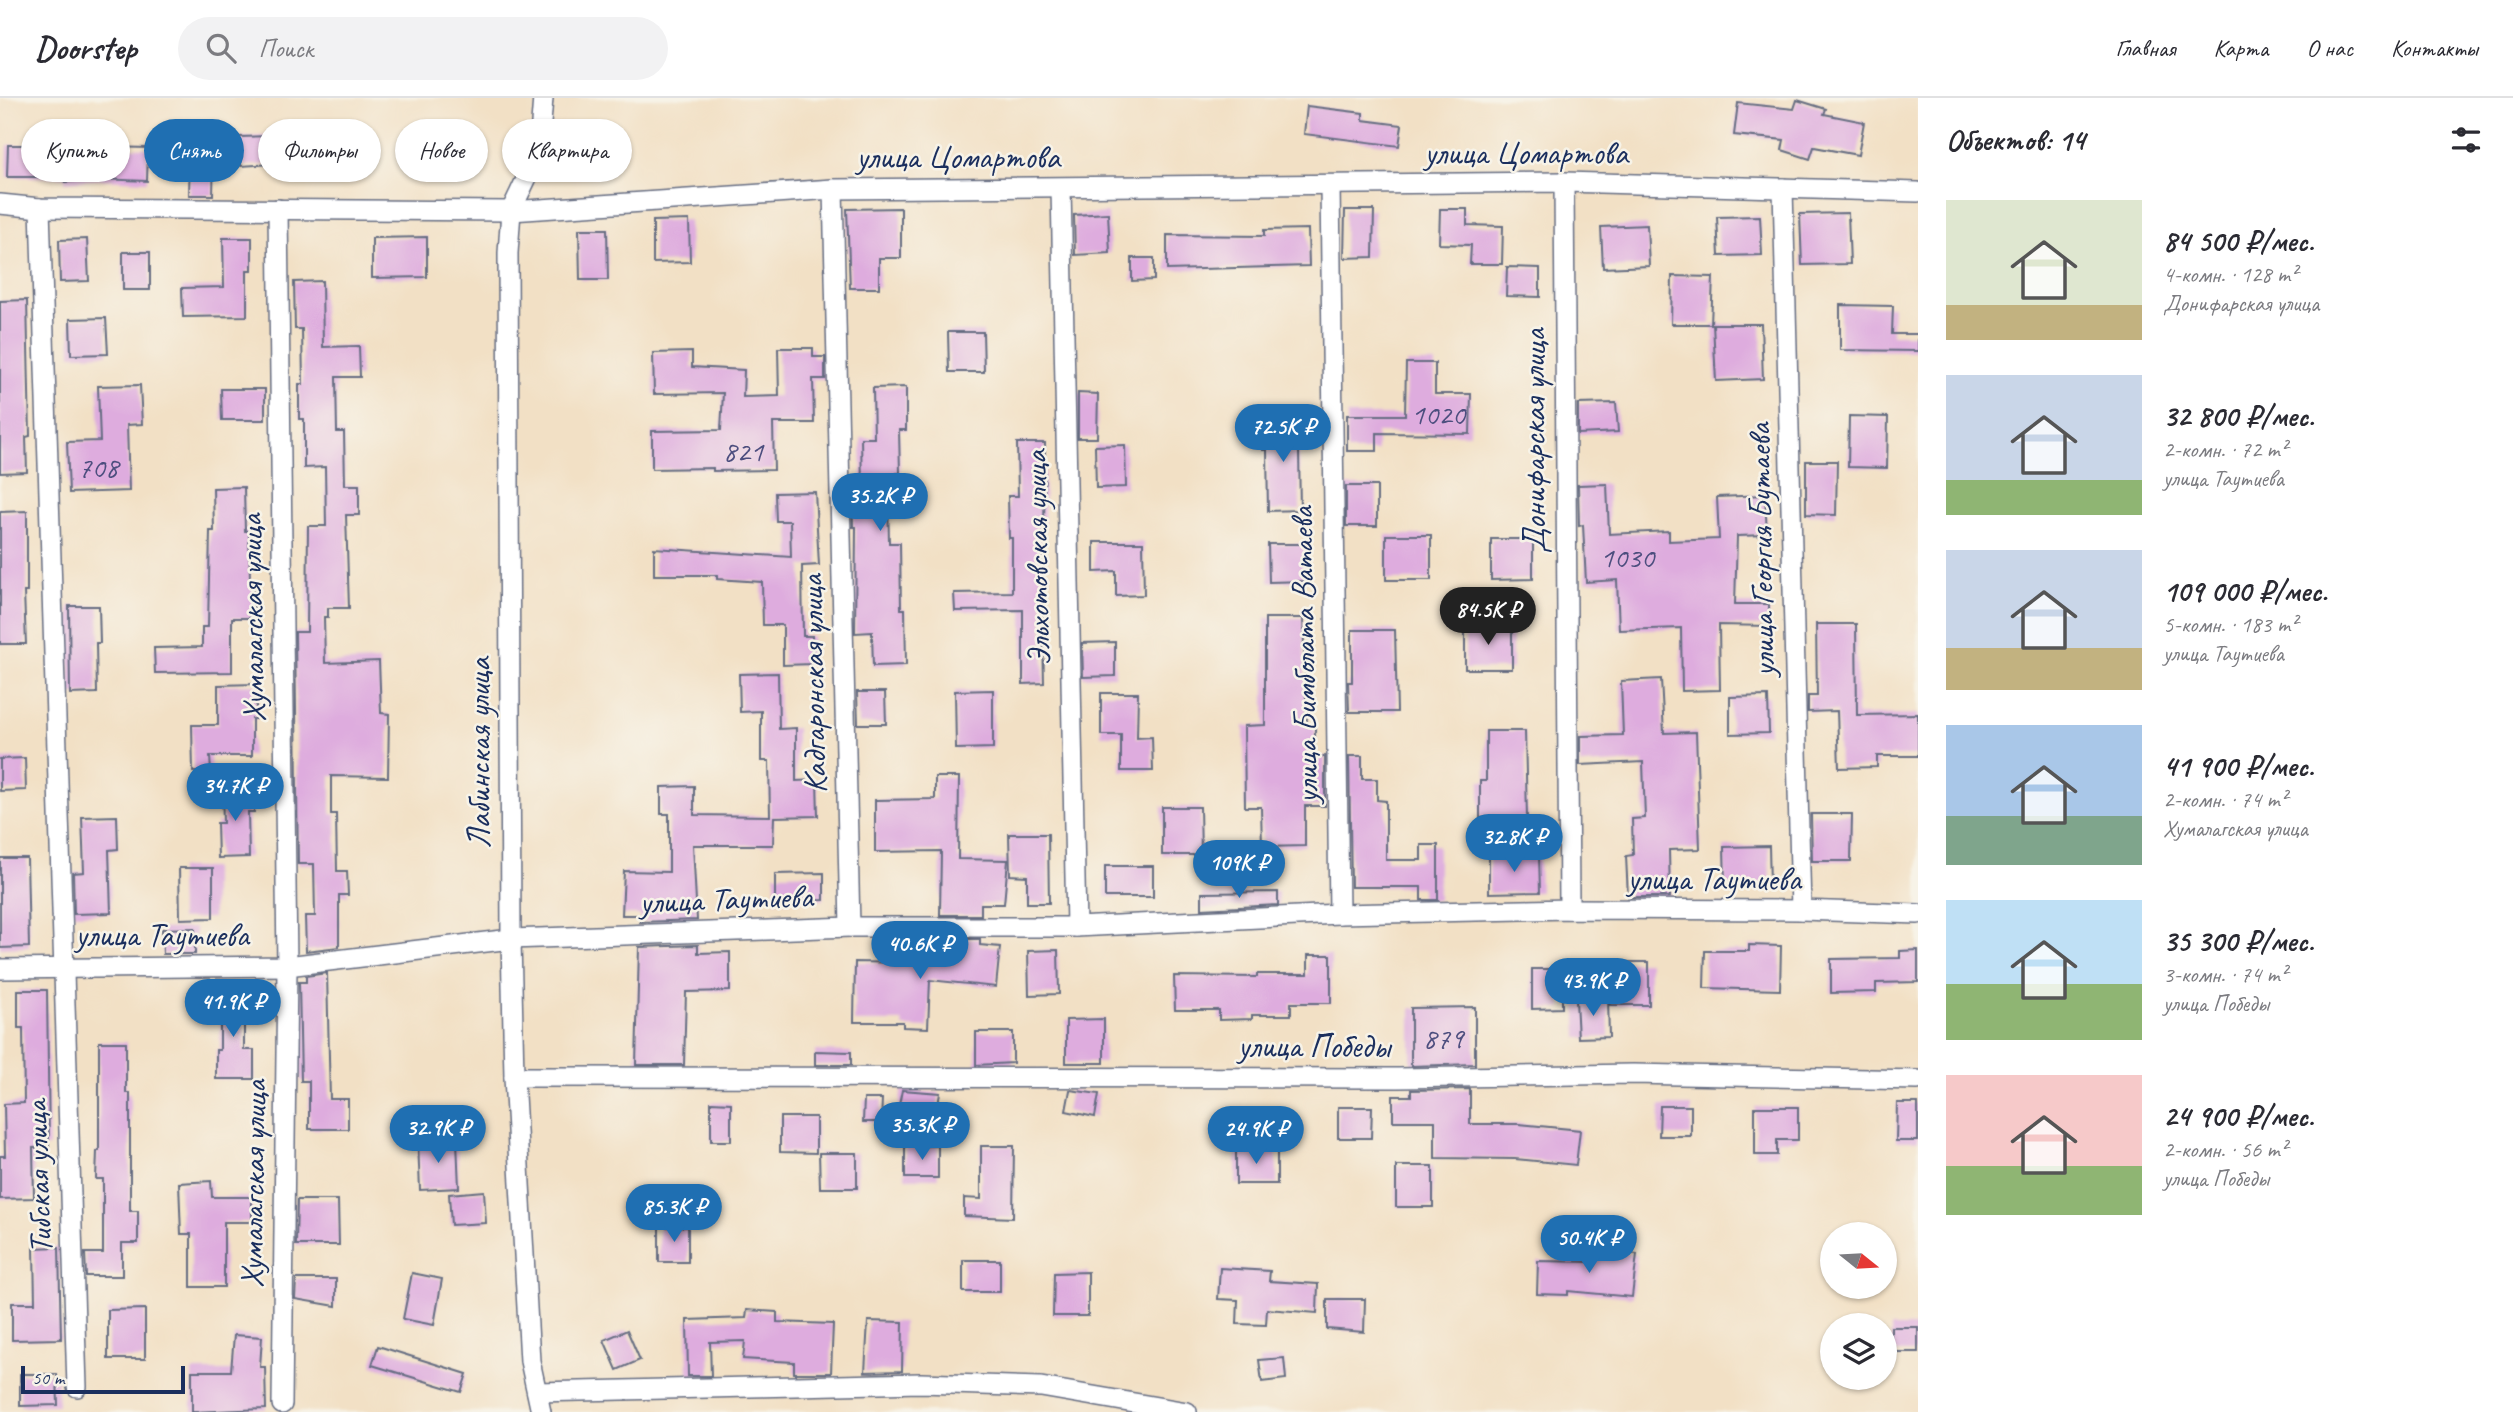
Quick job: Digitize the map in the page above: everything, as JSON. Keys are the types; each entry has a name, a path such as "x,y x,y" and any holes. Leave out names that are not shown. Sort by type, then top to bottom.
{"street":[{"name":"Лабинская улица","path":"541,1412 530,1361 514,1077 508,253 511,211 539,148 543,98"},
{"name":"улица Цомартова","path":"0,204 40,208 511,211 834,189 1564,182 1918,192"},
{"name":"Донифарская улица","path":"1564,182 1569,909"},
{"name":"улица Бимболата Ватаева","path":"1330,185 1339,914"},
{"name":"Эльхотовская улица","path":"1061,188 1076,928"},
{"name":"улица Георгия Бутаева","path":"1783,188 1801,910"},
{"name":"Кадгаронская улица","path":"834,189 850,926"},
{"name":"Тибская улица","path":"40,208 77,1387"},
{"name":"Хумалагская улица","path":"278,209 287,966 282,1404"},
{"name":"улица Таутиева","path":"0,969 287,966 511,939 850,926 1076,928 1339,914 1569,909 1801,910 1918,914"},
{"name":"улица Победы","path":"514,1077 1398,1078 1633,1074 1918,1080"},
{"path":"537,1392 921,1383 1041,1387 1187,1412"}],"building":[{"path":"1797,100 1826,109 1824,114 1864,122 1858,155 1814,147 1810,159 1782,150 1784,140 1734,135 1738,103 1794,109"},
{"path":"1307,106 1363,113 1363,120 1402,125 1399,146 1304,134"},
{"path":"258,136 258,165 244,166 244,137"},
{"path":"8,145 21,145 21,177 7,177"},
{"path":"130,148 144,148 144,181 130,180"},
{"path":"189,182 213,182 213,195 189,195"},
{"path":"901,208 901,258 879,258 879,288 850,288 847,209"},
{"path":"1440,209 1467,209 1467,225 1503,226 1502,264 1470,264 1471,245 1439,244"},
{"path":"1345,210 1374,210 1373,257 1344,258"},
{"path":"1108,213 1110,253 1075,255 1074,215"},
{"path":"1848,213 1850,264 1802,265 1800,214"},
{"path":"1760,216 1762,255 1719,256 1717,217"},
{"path":"689,220 690,262 653,263 653,221"},
{"path":"1647,225 1649,266 1603,268 1601,227"},
{"path":"579,229 607,229 608,280 580,280"},
{"path":"1308,229 1309,266 1167,270 1167,235 1264,236 1264,230"},
{"path":"427,237 427,277 372,278 372,238"},
{"path":"223,238 252,238 252,270 247,270 247,316 183,317 182,288 224,287"},
{"path":"87,239 89,281 60,282 59,240"},
{"path":"123,252 150,252 150,290 123,290"},
{"path":"1132,258 1154,258 1154,280 1132,281"},
{"path":"1507,267 1540,268 1540,297 1506,296"},
{"path":"1672,276 1713,277 1711,324 1671,324"},
{"path":"322,281 323,347 359,346 360,377 336,377 337,432 344,432 345,485 359,485 359,515 346,515 349,608 328,608 328,617 324,617 325,663 379,661 381,713 389,714 388,777 331,776 331,814 336,814 337,871 347,871 348,895 339,895 339,947 306,951 305,916 315,916 314,864 298,864 295,632 307,632 308,526 326,526 325,467 304,468 304,419 299,419 299,384 303,384 302,329 295,329 294,282"},
{"path":"27,300 30,436 26,437 27,472 0,473 0,301"},
{"path":"1840,305 1893,306 1892,334 1918,334 1918,351 1840,350"},
{"path":"106,318 108,354 71,355 70,319"},
{"path":"1713,324 1761,324 1763,379 1716,381"},
{"path":"948,332 983,332 984,372 949,372"},
{"path":"778,348 813,348 813,357 825,357 825,379 813,379 814,423 773,423 774,470 652,469 652,431 721,430 723,393 654,394 653,353 692,352 692,367 744,370 743,397 779,396"},
{"path":"1406,363 1435,363 1435,394 1471,394 1470,434 1377,433 1377,451 1347,451 1347,415 1405,415"},
{"path":"140,385 142,424 127,425 129,491 69,493 67,442 100,441 98,386"},
{"path":"906,387 906,430 899,430 900,473 897,473 897,499 888,499 889,543 900,543 901,609 905,609 906,665 873,666 872,632 855,633 856,527 853,527 852,484 862,484 861,438 874,438 873,388"},
{"path":"221,389 265,389 265,420 222,420"},
{"path":"1078,393 1098,394 1097,438 1078,438"},
{"path":"1616,403 1618,432 1578,434 1578,404"},
{"path":"1849,416 1888,417 1887,468 1848,467"},
{"path":"1262,423 1304,423 1304,449 1299,449 1300,510 1268,511 1267,450 1263,450"},
{"path":"1017,443 1045,443 1044,537 1041,537 1044,683 1023,684 1023,610 955,611 954,593 1012,592 1012,538 1009,538 1008,496 1018,496"},
{"path":"1125,445 1126,487 1096,488 1095,446"},
{"path":"1806,461 1837,461 1836,515 1806,514"},
{"path":"1607,484 1609,534 1669,531 1669,541 1719,539 1717,497 1765,495 1767,535 1737,536 1735,604 1769,604 1769,626 1719,625 1720,690 1682,691 1681,628 1619,630 1617,580 1586,582 1583,525 1579,526 1578,485"},
{"path":"1346,486 1377,486 1377,526 1346,526"},
{"path":"244,487 245,531 249,531 254,618 232,618 232,672 155,673 154,648 202,647 202,627 208,627 210,531 214,531 213,488"},
{"path":"815,492 819,565 802,566 803,636 812,636 813,664 783,665 783,625 763,625 762,582 717,579 717,575 654,575 654,548 791,557 790,521 776,521 775,493"},
{"path":"27,511 27,592 24,592 26,644 0,644 0,512"},
{"path":"1386,535 1431,535 1431,580 1386,580"},
{"path":"1491,539 1533,539 1533,579 1491,580"},
{"path":"1094,542 1143,542 1144,595 1116,596 1116,571 1094,572"},
{"path":"1268,544 1307,544 1307,581 1269,582"},
{"path":"69,606 99,606 100,643 96,643 97,693 70,694"},
{"path":"1265,618 1303,618 1307,725 1315,725 1315,757 1325,756 1325,806 1305,806 1305,846 1262,847 1261,807 1245,807 1244,726 1265,725"},
{"path":"1816,624 1856,624 1857,715 1918,714 1918,756 1877,756 1877,767 1839,768 1837,711 1808,712 1808,696 1817,696"},
{"path":"1465,625 1512,625 1512,669 1465,669"},
{"path":"1352,630 1395,630 1397,712 1349,712"},
{"path":"1115,642 1115,676 1083,677 1082,643"},
{"path":"778,673 779,729 796,728 796,781 817,780 818,816 774,817 773,845 693,845 697,920 640,922 640,915 622,915 624,871 669,872 669,814 661,814 661,787 694,786 694,815 770,816 769,761 761,761 761,711 740,712 739,674"},
{"path":"1661,679 1664,733 1696,732 1700,849 1669,850 1670,897 1628,897 1626,856 1633,855 1632,819 1645,818 1643,762 1580,765 1580,736 1623,735 1621,681"},
{"path":"256,684 252,756 210,756 211,772 193,772 192,725 218,725 218,685"},
{"path":"993,690 993,748 956,749 955,691"},
{"path":"857,692 885,692 886,724 858,724"},
{"path":"1101,693 1138,693 1137,738 1152,737 1153,771 1121,771 1121,735 1101,735"},
{"path":"1768,696 1769,733 1730,734 1730,697"},
{"path":"1486,731 1525,731 1527,818 1480,818 1480,781 1486,781"},
{"path":"1349,756 1362,756 1362,779 1377,779 1377,800 1386,801 1386,860 1421,860 1421,845 1438,845 1438,900 1421,900 1421,887 1351,887"},
{"path":"25,758 26,790 0,791 0,759"},
{"path":"935,777 959,777 958,859 1008,860 1004,904 981,904 981,915 940,915 941,851 875,852 875,800 935,799"},
{"path":"222,789 254,789 254,812 248,812 249,857 218,858 217,823 223,823"},
{"path":"1162,807 1200,807 1201,855 1162,855"},
{"path":"1811,814 1852,814 1851,861 1812,861"},
{"path":"117,816 118,849 109,850 111,913 74,914 73,873 84,872 82,817"},
{"path":"1009,834 1048,834 1049,903 1027,903 1027,876 1010,875"},
{"path":"1769,846 1770,884 1725,885 1724,847"},
{"path":"1539,855 1540,892 1489,893 1489,856"},
{"path":"0,858 27,858 29,947 0,948"},
{"path":"1105,866 1153,866 1153,897 1105,897"},
{"path":"179,868 213,868 213,918 180,919"},
{"path":"824,873 824,900 775,901 775,874"},
{"path":"1278,892 1278,905 1202,909 1202,893"},
{"path":"195,928 195,954 163,954 162,929"},
{"path":"980,939 980,945 1000,947 996,987 930,980 928,1028 903,1027 903,1022 854,1022 855,962 906,963 906,953 936,954 937,940"},
{"path":"698,945 698,953 730,952 730,991 686,992 684,1065 636,1065 639,947"},
{"path":"1749,945 1781,946 1780,990 1704,988 1705,951 1749,951"},
{"path":"1058,950 1059,994 1029,995 1028,951"},
{"path":"1918,950 1918,982 1876,983 1876,992 1831,993 1831,959 1900,958 1900,951"},
{"path":"1308,955 1331,955 1331,1003 1291,1003 1291,1015 1252,1015 1252,1019 1219,1020 1219,1010 1175,1010 1174,976 1257,977 1257,974 1308,974"},
{"path":"1609,962 1649,962 1649,1005 1610,1005"},
{"path":"1532,969 1562,969 1562,1008 1532,1009"},
{"path":"327,973 330,1099 348,1099 348,1129 309,1129 309,1081 301,1081 299,982 306,982 306,976"},
{"path":"18,990 47,990 49,1147 33,1148 34,1198 0,1199 0,1156 5,1156 4,1104 24,1103 23,1028 18,1028"},
{"path":"220,990 244,990 244,1050 254,1050 254,1079 216,1079 216,1050 220,1050"},
{"path":"1608,998 1609,1037 1578,1038 1576,1000"},
{"path":"1475,1007 1475,1064 1411,1066 1411,1008"},
{"path":"1104,1019 1104,1063 1066,1063 1066,1020"},
{"path":"976,1032 1013,1032 1013,1063 976,1065"},
{"path":"99,1042 126,1042 126,1093 130,1093 130,1211 138,1211 138,1243 122,1243 122,1276 86,1276 85,1253 103,1253 103,1179 96,1179 99,1151"},
{"path":"815,1051 851,1052 851,1065 815,1065"},
{"path":"1470,1089 1470,1124 1519,1124 1580,1130 1576,1165 1515,1159 1435,1158 1435,1121 1393,1121 1393,1096 1411,1096 1411,1090"},
{"path":"902,1090 940,1093 937,1111 899,1105"},
{"path":"1070,1090 1099,1094 1095,1117 1066,1111"},
{"path":"864,1099 882,1099 881,1122 863,1122"},
{"path":"711,1102 731,1103 731,1141 711,1141"},
{"path":"1897,1103 1918,1103 1918,1141 1896,1141"},
{"path":"1660,1106 1691,1106 1691,1136 1659,1136"},
{"path":"1338,1107 1372,1107 1371,1138 1338,1138"},
{"path":"1755,1107 1798,1107 1798,1140 1777,1140 1777,1155 1755,1155"},
{"path":"780,1117 816,1117 816,1153 780,1152"},
{"path":"457,1141 459,1188 420,1190 418,1142"},
{"path":"905,1146 938,1146 938,1178 905,1178"},
{"path":"981,1146 1014,1146 1013,1218 964,1216 964,1198 981,1199"},
{"path":"1236,1148 1277,1148 1277,1184 1236,1184"},
{"path":"819,1153 857,1153 857,1188 820,1188"},
{"path":"1396,1166 1433,1166 1433,1207 1396,1207"},
{"path":"211,1181 212,1197 252,1197 252,1222 224,1222 224,1287 191,1287 191,1234 181,1234 179,1183"},
{"path":"484,1191 486,1223 451,1225 449,1194"},
{"path":"297,1200 338,1200 339,1245 296,1245"},
{"path":"659,1227 688,1227 688,1262 659,1262"},
{"path":"59,1247 61,1339 12,1340 12,1303 35,1303 34,1248"},
{"path":"1592,1250 1637,1254 1632,1297 1568,1291 1568,1295 1537,1294 1538,1261 1590,1262"},
{"path":"963,1260 1000,1260 1000,1292 963,1292"},
{"path":"1220,1268 1270,1271 1269,1281 1318,1284 1317,1313 1267,1309 1266,1325 1237,1324 1238,1300 1218,1299"},
{"path":"1088,1272 1088,1316 1053,1316 1054,1273"},
{"path":"412,1273 442,1279 434,1325 403,1319"},
{"path":"296,1279 336,1279 336,1306 295,1299"},
{"path":"1327,1299 1365,1299 1364,1332 1327,1329"},
{"path":"145,1309 145,1359 108,1359 108,1310"},
{"path":"747,1310 777,1312 777,1322 833,1324 831,1373 794,1373 794,1362 743,1359 745,1341 710,1342 711,1376 688,1376 687,1320 746,1318"},
{"path":"868,1321 903,1322 902,1371 865,1372"},
{"path":"1897,1327 1918,1327 1918,1352 1897,1352"},
{"path":"627,1330 640,1360 617,1370 604,1340"},
{"path":"234,1335 262,1337 260,1367 265,1367 266,1409 192,1412 192,1371 231,1371"},
{"path":"378,1346 467,1374 461,1392 372,1365"},
{"path":"1284,1358 1286,1379 1262,1382 1259,1360"},
{"path":"20,1374 57,1374 58,1405 20,1406"}]}
